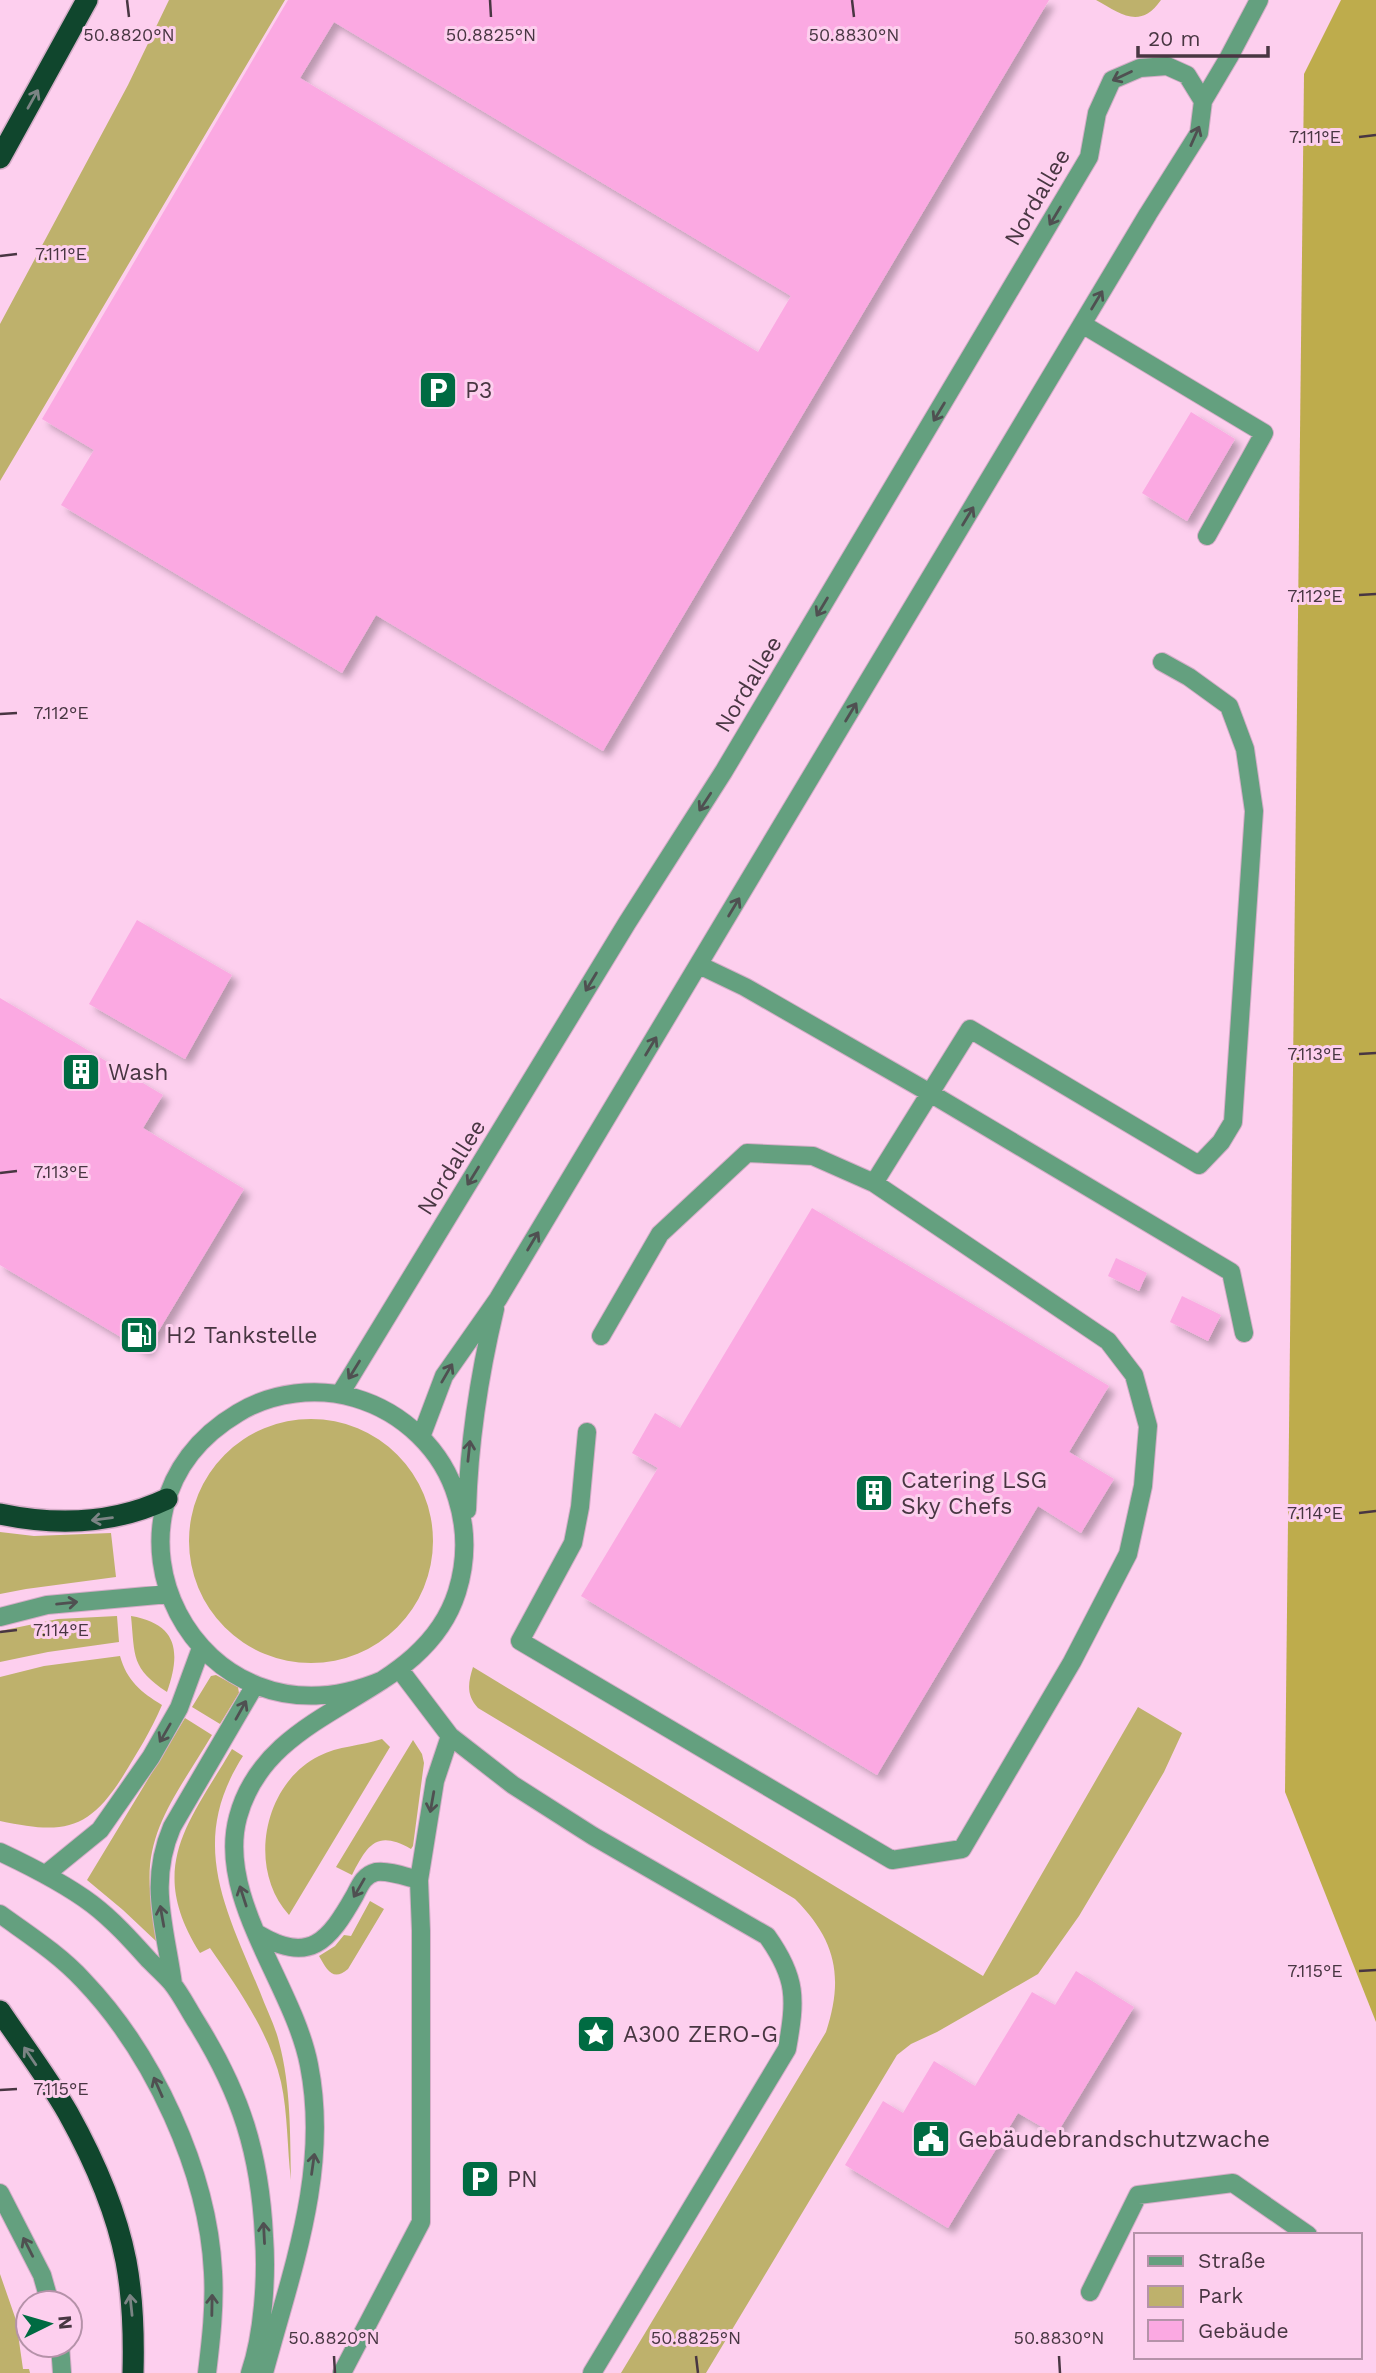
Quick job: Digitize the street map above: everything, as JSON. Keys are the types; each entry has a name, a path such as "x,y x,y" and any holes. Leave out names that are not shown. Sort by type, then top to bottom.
{"highway":[{"path":"0,158 88,0"},
{"path":"0,1514 49,1522 73,1522 116,1517 148,1508 167,1499"},
{"path":"0,2011 67,2111 90,2157 109,2205 126,2261 133,2323 133,2373"}],"street":[{"path":"421,1437 444,1376 498,1299 1199,133 1203,101 1259,0"},
{"name":"Nordallee","path":"340,1394 626,923 724,771 1090,157 1097,113 1112,80 1140,68 1167,66 1187,75 1203,101"},
{"path":"1082,324 1264,433 1208,536"},
{"path":"874,1183 970,1029 1199,1165 1221,1142 1233,1122 1254,811 1245,749 1229,706 1189,677 1162,662"},
{"path":"699,965 745,987 930,1093 1231,1272 1244,1333"},
{"path":"587,1432 580,1507 573,1543 520,1641 892,1860 962,1849 1072,1662 1128,1554 1143,1486 1148,1426 1134,1375 1108,1341 874,1183 813,1156 747,1153 660,1234 601,1336"},
{"path":"264,2373 305,2226 316,2137 310,2067 300,2026 257,1934 237,1880 233,1852 238,1817 266,1762 314,1721 400,1670 436,1635 452,1607 462,1576 466,1544 468,1459 480,1370 498,1299"},
{"path":"383,1680 359,1690 332,1696 280,1693 255,1685 226,1670 201,1648 182,1623 169,1594 160,1546 167,1499 184,1463 195,1447 216,1426 254,1404 296,1392 340,1394 370,1402 397,1417 421,1437 440,1460 454,1486 462,1514 466,1544"},
{"path":"0,1617 47,1605 169,1594"},
{"path":"46,1874 100,1830 151,1757 179,1708 201,1648"},
{"path":"400,1670 450,1736 513,1785 593,1836 767,1936 783,1958 793,1991 793,2017 787,2049 593,2373"},
{"path":"173,1984 158,1887 164,1847 172,1827 255,1685"},
{"path":"342,2373 421,2222 419,1880 435,1781 450,1736"},
{"path":"0,1852 46,1874 100,1911 173,1984 231,2083 246,2120 255,2156 262,2207 264,2302 250,2373"},
{"path":"257,1934 272,1943 302,1948 323,1941 342,1917 365,1877 378,1871 419,1880"},
{"path":"0,1914 50,1949 84,1981 128,2036 154,2078 190,2160 203,2211 213,2271 212,2334 207,2373"},
{"path":"1090,2292 1138,2195 1233,2183 1305,2233"},
{"path":"0,2193 42,2275 46,2289"}],"green space":[{"path":"169,0 285,0 0,481 0,324 128,85"},
{"path":"1096,0 1161,0 1146,15 1138,17 1122,14"},
{"path":"311,1419 335,1421 358,1428 397,1455 424,1494 431,1517 431,1565 424,1588 397,1627 358,1654 335,1661 311,1663 287,1661 264,1654 225,1627 198,1588 191,1565 189,1541 191,1517 198,1494 225,1455 264,1428 287,1421"},
{"path":"0,1532 34,1536 111,1533 116,1577 0,1594"},
{"path":"117,1616 119,1642 0,1662 0,1631 58,1619"},
{"path":"131,1616 158,1626 167,1633 172,1642 174,1664 167,1692 147,1676 137,1660"},
{"path":"120,1656 136,1685 162,1705 144,1742 110,1795 85,1818 72,1824 40,1827 0,1821 0,1677 44,1666"},
{"path":"473,1667 983,1976 1138,1707 1182,1733 1164,1772 1079,1916 1038,1974 911,2044 897,2055 706,2373 621,2373 826,2032 835,1994 833,1960 820,1929 795,1899 478,1708 469,1689"},
{"path":"216,1675 238,1687 239,1693 220,1724 192,1707 211,1676"},
{"path":"185,1718 212,1735 168,1809 151,1855 153,1909 162,1941 158,1943 87,1880"},
{"path":"382,1739 390,1747 289,1915 276,1896 268,1875 265,1852 267,1829 274,1806 285,1786 300,1769 319,1756"},
{"path":"413,1740 424,1763 413,1846 411,1849 399,1843 381,1841 368,1849 352,1875 336,1867"},
{"path":"232,1749 243,1756 227,1787 218,1817 215,1846 218,1874 235,1931 279,2042 288,2093 291,2180 283,2094 269,2046 242,1995 210,1948 200,1953 184,1923 176,1895 175,1870 179,1847 188,1824"},
{"path":"370,1901 384,1909 348,1969 343,1973 331,1973 319,1956 335,1946 344,1935 351,1936"},
{"path":"0,2274 14,2314 14,2359 22,2359 23,2369 29,2369 30,2373 0,2373"}],"shaded area":[{"path":"1341,0 1376,0 1376,2022 1285,1792 1304,74"}],"building":[{"name":"P3","path":"288,0 1049,0 603,751 376,615 342,673 61,505 94,450 42,419","holes":["334,22 791,296 758,352 300,78"]},
{"path":"1191,412 1235,439 1187,521 1142,493"},
{"path":"137,920 232,975 185,1059 89,1004"},
{"path":"0,998 163,1095 143,1128 244,1189 146,1352 0,1265"},
{"name":"Catering LSG Sky Chefs","path":"812,1208 1109,1386 1069,1452 1114,1479 1081,1533 1038,1506 877,1775 581,1596 658,1468 632,1453 655,1413 680,1428"},
{"path":"1116,1258 1147,1273 1139,1291 1108,1276"},
{"path":"1182,1296 1221,1315 1208,1341 1170,1322"},
{"path":"1076,1971 1134,2007 1056,2135 1018,2113 948,2228 845,2165 883,2101 903,2113 934,2061 975,2086 1032,1992 1055,2005"}],"place":[{"name":"P3","path":"438,390"},
{"name":"Wash","path":"81,1072"},
{"name":"H2 Tankstelle","path":"139,1335"},
{"name":"Catering LSG Sky Chefs","path":"874,1493"},
{"name":"A300 ZERO-G","path":"596,2034"},
{"name":"Gebäudebrandschutzwache","path":"931,2139"},
{"name":"PN","path":"480,2179"}]}
